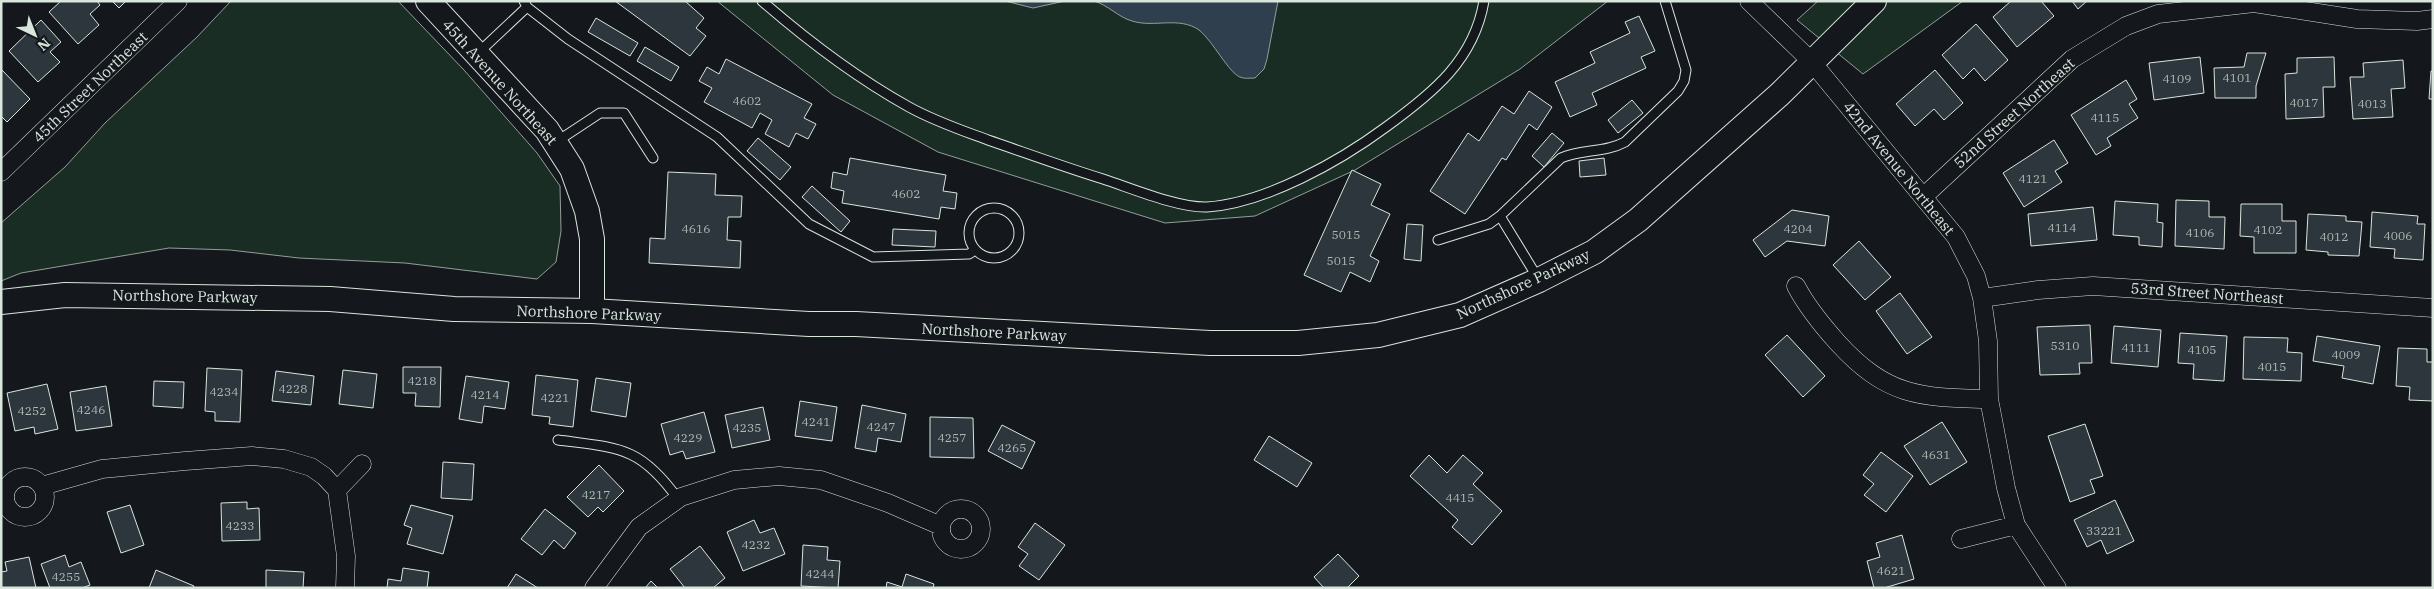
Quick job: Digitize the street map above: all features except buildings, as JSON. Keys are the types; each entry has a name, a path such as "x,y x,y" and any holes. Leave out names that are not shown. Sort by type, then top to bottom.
{"street":[{"name":"45th Street Northeast","path":"1,172 178,1"},
{"name":"45th Avenue Northeast","path":"428,1 556,142 572,169 587,211 592,239 592,311"},
{"name":"42nd Avenue Northeast","path":"1750,1 1811,61 1956,237 1976,276 1982,298 1988,341 1989,399 2006,488 2016,525 2057,588"},
{"name":"Northshore Parkway","path":"1,302 66,295 330,299 454,309 592,311 809,324 856,324 1210,343 1298,344 1378,335 1460,315 1540,280 1594,252 1638,220 1730,140 1874,1"},
{"name":"52nd Street Northeast","path":"1923,197 2072,59 2126,26 2158,14 2254,3 2357,19 2417,21 2433,19"},
{"path":"1796,286 1817,319 1851,358 1880,380 1926,396 1989,399"},
{"name":"53rd Street Northeast","path":"1982,298 2038,290 2093,286 2433,308"},
{"path":"42,486 102,469 252,456 284,459 311,467 324,476 337,490 346,556 346,588"},
{"path":"337,490 362,464"},
{"path":"594,588 596,582 639,527 678,499 734,480 779,476 821,480 888,503 941,526"},
{"path":"1962,539 2016,525"}],"lane":[{"path":"762,1 808,40 854,75 938,121 1049,162 1154,196 1206,207 1256,198 1324,166 1369,139 1398,118 1453,71 1471,45 1477,30 1484,1"},
{"path":"1438,240 1489,224 1500,216 1561,158 1571,153 1614,148 1625,142 1678,91 1684,81 1686,70 1665,1"},
{"path":"477,54 526,4 568,39 717,137 809,224 843,243 873,257 969,254 975,250"},
{"path":"556,142 600,113 624,113 654,158"},
{"path":"997,209 1012,217 1019,232 1013,249 1007,255 990,258 975,250 969,234 974,218 980,212 997,209"},
{"path":"1500,216 1540,280"},
{"path":"558,440 614,447 640,458 661,476 678,499"}],"green space":[{"path":"231,1 398,1 464,70 537,153 560,186 561,231 556,262 537,279 405,263 299,258 230,250 169,248 21,273 1,281 1,223 65,167 105,123 197,37"},
{"path":"717,1 1608,1 1520,69 1355,170 1255,216 1165,223 938,152 833,95"},
{"path":"1818,1 1963,1 1863,74 1797,20"}],"water":[{"path":"1005,1 1065,1 1033,8"},
{"path":"1094,1 1278,1 1264,69 1255,78 1242,78 1230,69 1210,41 1199,30 1183,24 1140,23 1132,21"}]}
